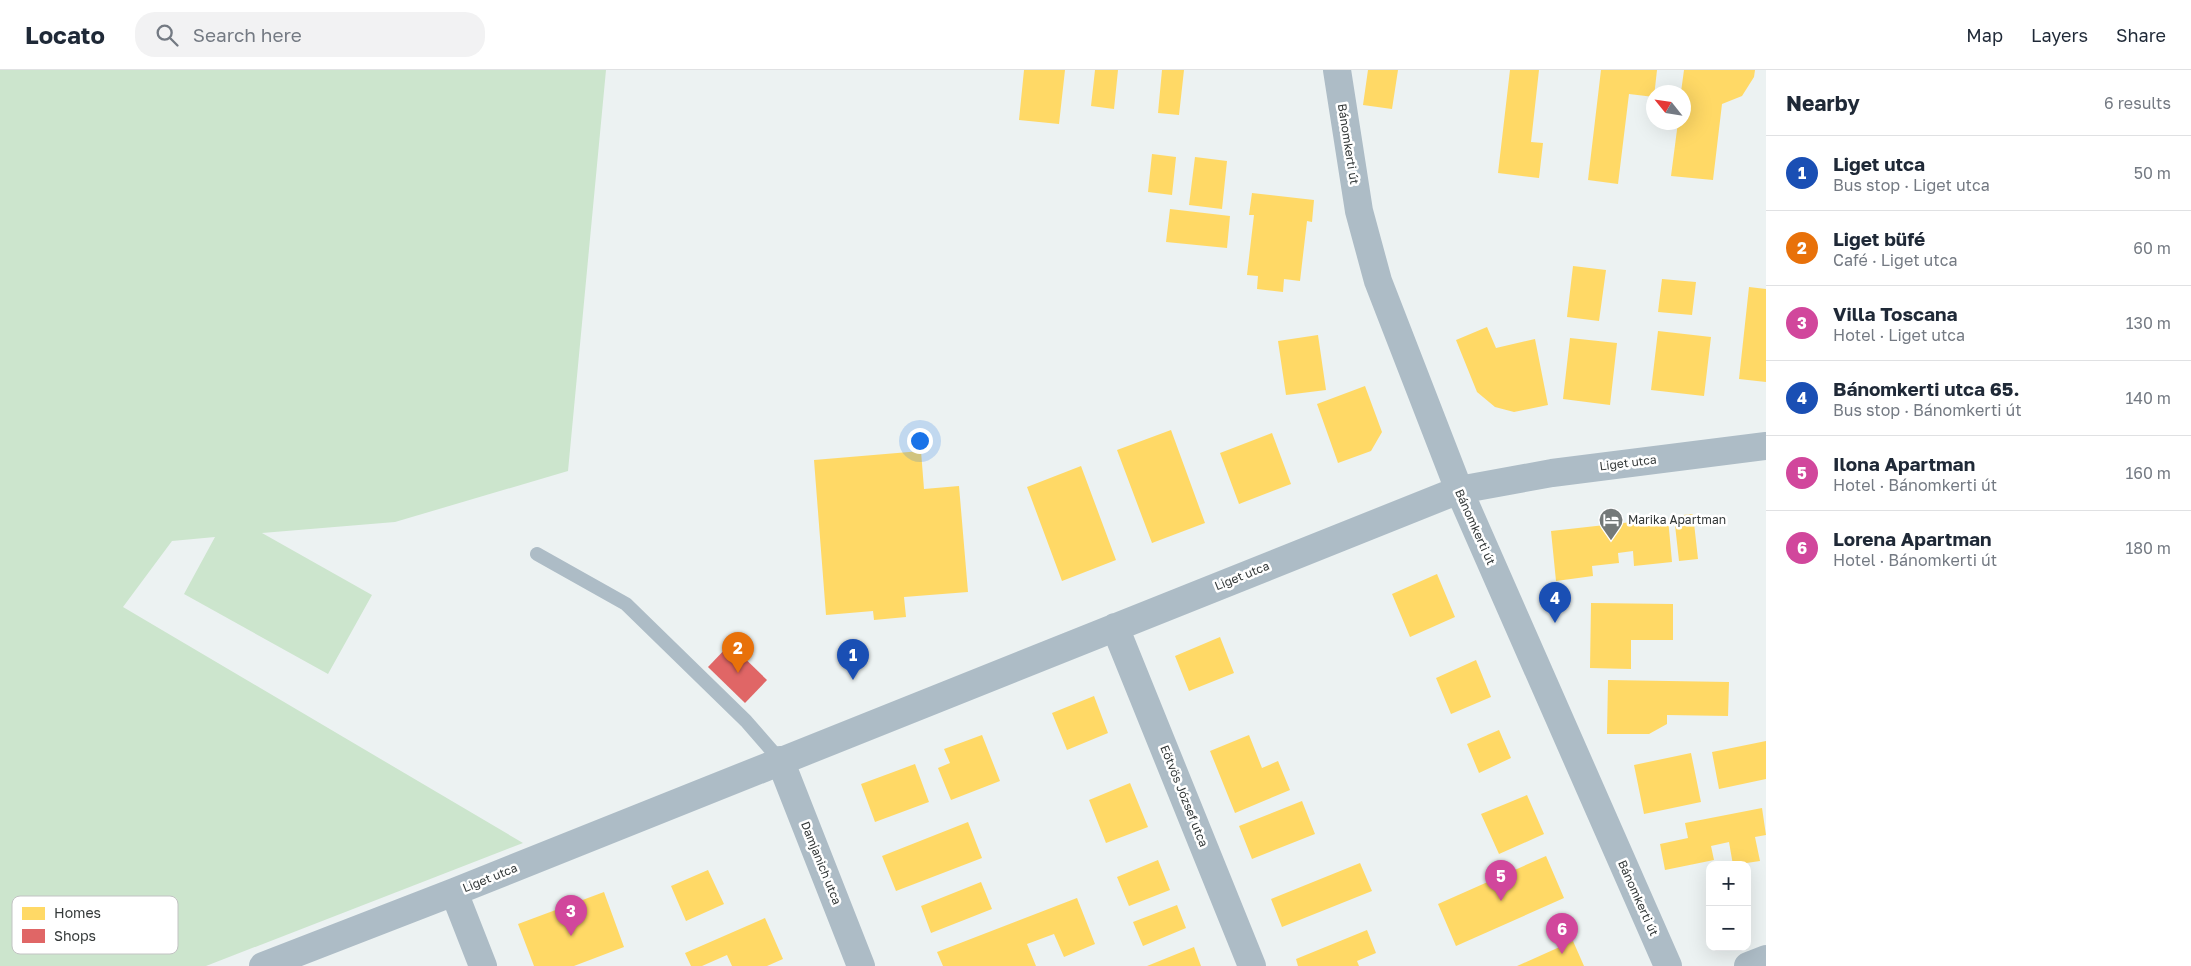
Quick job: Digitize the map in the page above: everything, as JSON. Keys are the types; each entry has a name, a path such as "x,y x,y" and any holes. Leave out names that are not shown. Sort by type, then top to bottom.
{"street":[{"name":"Bánomkerti út","path":"1336,70 1359,211 1378,281 1459,490 1668,966"},
{"name":"Liget utca","path":"263,966 454,892 1459,490 1552,473 1766,446"},
{"name":"Eötvös József utca","path":"1115,627 1252,966"},
{"name":"Damjanich utca","path":"780,760 861,966"},
{"path":"454,892 483,966"},
{"path":"1748,966 1766,959"}],"lane":[{"path":"537,554 626,604 746,721 780,760"}],"green space":[{"path":"0,70 606,70 568,471 395,522 262,533 372,595 328,674 184,594 215,537 172,541 123,607 523,843 206,966 0,966"}],"building: Homes":[{"path":"1024,70 1065,70 1059,124 1019,120"},
{"path":"1095,70 1118,70 1114,109 1091,106"},
{"path":"1162,70 1184,70 1179,115 1158,113"},
{"path":"1368,70 1398,70 1392,109 1363,105"},
{"path":"1510,70 1539,70 1531,142 1543,143 1539,178 1498,173"},
{"path":"1601,70 1657,70 1655,85 1646,85 1646,96 1629,94 1618,184 1588,180"},
{"path":"1684,70 1755,70 1754,77 1742,96 1722,104 1713,180 1671,176 1677,130 1691,130 1691,85 1682,85"},
{"path":"1152,154 1176,157 1172,195 1148,192"},
{"path":"1195,157 1227,161 1222,209 1189,205"},
{"path":"1252,193 1314,200 1312,222 1307,221 1300,281 1284,279 1283,292 1257,289 1258,276 1247,275 1254,215 1249,215"},
{"path":"1170,209 1230,216 1227,248 1166,242"},
{"path":"1573,266 1606,270 1599,321 1567,317"},
{"path":"1662,279 1696,282 1692,315 1658,312"},
{"path":"1749,287 1766,289 1766,382 1739,379"},
{"path":"1487,327 1496,348 1535,339 1548,405 1514,412 1495,407 1477,392 1456,340"},
{"path":"1658,331 1711,337 1704,396 1651,390"},
{"path":"1318,335 1326,390 1286,395 1278,341"},
{"path":"1570,338 1617,343 1610,405 1563,399"},
{"path":"1365,386 1382,432 1371,451 1338,463 1317,404"},
{"path":"1171,430 1205,523 1152,543 1117,450"},
{"path":"1272,433 1291,484 1239,504 1220,453"},
{"path":"921,451 924,489 959,486 968,592 904,597 906,617 874,620 873,611 826,615 814,460"},
{"path":"1081,466 1116,560 1062,581 1027,487"},
{"path":"1693,514 1698,559 1679,561 1674,516"},
{"name":"Marika Apartman","path":"1668,518 1672,562 1634,566 1633,551 1618,553 1619,563 1592,566 1593,576 1556,581 1551,531"},
{"path":"1437,574 1455,617 1410,637 1392,594"},
{"path":"1591,603 1673,604 1673,640 1631,640 1631,669 1590,668"},
{"path":"1220,637 1234,673 1189,691 1175,656"},
{"path":"1476,660 1491,697 1451,714 1436,678"},
{"path":"1608,680 1729,682 1728,716 1667,715 1667,724 1649,734 1607,734"},
{"path":"1094,696 1108,733 1067,750 1052,713"},
{"path":"1499,730 1511,758 1479,773 1467,744"},
{"path":"982,735 1000,781 951,800 938,768 950,763 944,749"},
{"path":"1249,735 1262,768 1278,761 1290,790 1235,813 1210,751"},
{"path":"1766,741 1766,779 1719,789 1712,752"},
{"path":"1691,753 1701,802 1644,814 1634,765"},
{"path":"915,764 929,802 875,822 861,784"},
{"path":"1130,783 1148,827 1106,843 1089,800"},
{"path":"1527,795 1544,834 1499,854 1481,814"},
{"path":"1302,801 1315,834 1252,859 1239,826"},
{"path":"1762,808 1766,835 1755,837 1760,861 1732,861 1729,842 1711,846 1714,860 1665,870 1660,844 1688,838 1685,823"},
{"path":"968,822 982,858 896,891 882,856"},
{"path":"1546,856 1564,898 1456,946 1438,904"},
{"path":"1158,860 1170,890 1129,906 1117,877"},
{"path":"1360,863 1372,891 1282,927 1271,899"},
{"path":"708,870 724,904 686,921 671,886"},
{"path":"981,882 992,909 931,933 921,906"},
{"path":"604,892 624,947 574,966 534,966 518,924"},
{"path":"1077,898 1095,944 1064,957 1054,934 1027,944 1036,966 943,966 937,952"},
{"path":"1177,905 1186,928 1143,946 1133,922"},
{"path":"765,918 783,959 767,966 732,966 727,955 702,966 691,966 685,953"},
{"path":"1367,930 1376,953 1357,961 1359,966 1298,966 1296,959"},
{"path":"1573,941 1584,966 1517,966"},
{"path":"1194,947 1201,966 1147,966"}],"building: Shops":[{"path":"730,644 767,680 745,703 708,667"}],"place":[{"name":"Marika Apartman","path":"1611,541"},
{"name":"Bánomkerti utca 65.","path":"1555,623"},
{"name":"Liget büfé","path":"738,673"},
{"name":"Liget utca","path":"853,680"},
{"name":"Ilona Apartman","path":"1501,901"},
{"name":"Villa Toscana","path":"571,936"},
{"name":"Lorena Apartman","path":"1562,954"}]}
